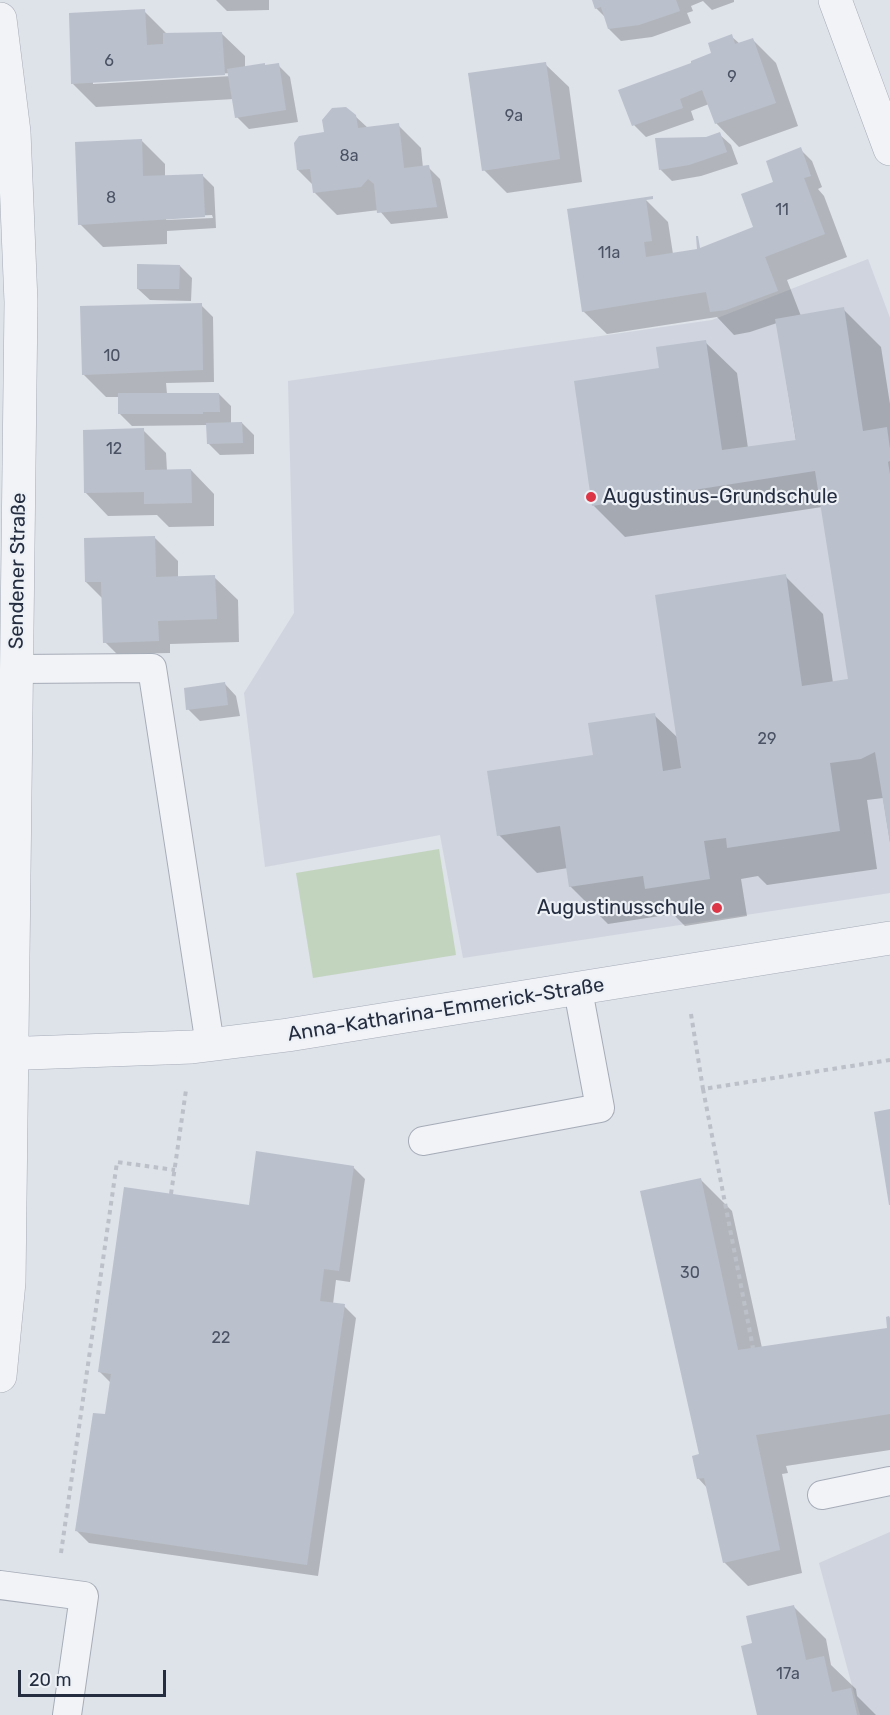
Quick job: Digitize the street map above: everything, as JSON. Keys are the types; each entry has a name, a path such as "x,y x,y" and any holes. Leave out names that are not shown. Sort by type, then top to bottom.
{"street":[{"path":"835,0 887,132"},
{"name":"Sendener Straße","path":"0,19 14,132 21,261 17,669 6,1054 9,1282 0,1376"},
{"name":"Anna-Katharina-Emmerick-Straße","path":"6,1054 201,1046 288,1035 890,938"}],"lane":[{"path":"17,669 152,668 201,1046"},
{"path":"423,1141 600,1108 578,990"},
{"path":"822,1495 890,1481"},
{"path":"0,1585 84,1596 67,1715"}],"path":[{"path":"685,972 703,1089 753,1348"},
{"path":"171,1194 201,1046"},
{"path":"703,1089 890,1060"},
{"path":"55,1592 117,1162 175,1170"}],"shaded area":[{"name":"Augustinus-Grundschule","path":"868,259 890,318 890,893 463,958 440,835 265,867 244,693 294,613 288,381 712,320"},
{"path":"890,1532 890,1715 860,1715 819,1563"}],"green space":[{"path":"439,849 456,955 313,978 296,873"}],"building":[{"path":"592,0 676,0 680,11 639,25 608,29 601,7 595,9"},
{"path":"145,9 147,45 163,44 163,33 222,32 225,75 71,84 69,13"},
{"path":"732,34 735,44 753,38 776,103 715,124 702,90 680,99 683,108 632,126 618,90 691,63 711,53 708,43"},
{"path":"546,62 560,159 482,171 468,73"},
{"path":"265,63 265,65 279,63 286,110 235,118 227,69"},
{"path":"346,107 356,115 358,128 399,123 404,168 429,165 437,207 377,213 374,184 368,179 361,187 313,193 310,169 297,170 294,143 299,136 324,132 322,120 332,108"},
{"path":"720,132 727,152 689,165 659,170 655,138 706,137"},
{"path":"142,139 143,176 203,174 205,217 78,225 75,142"},
{"path":"801,147 811,176 804,178 825,234 765,257 778,291 726,310 710,312 706,292 582,312 567,209 653,196 653,199 646,200 652,241 644,242 646,257 697,249 696,236 698,236 700,248 753,227 741,194 773,182 766,161"},
{"path":"137,264 180,265 179,289 137,289"},
{"path":"202,303 203,370 82,375 80,306"},
{"path":"844,307 863,431 887,427 890,449 890,461 888,462 890,474 890,843 875,752 861,759 830,763 840,831 727,848 726,838 704,841 710,879 645,889 643,876 569,887 560,826 497,836 487,771 593,755 588,723 655,713 663,771 681,768 655,595 786,574 802,686 848,679 815,471 592,506 574,381 659,368 656,347 706,340 722,450 796,440 775,319"},
{"path":"118,393 219,393 220,412 118,414"},
{"path":"242,422 243,443 207,444 206,423"},
{"path":"144,428 145,470 191,469 192,503 144,504 144,492 84,493 83,430"},
{"path":"155,536 156,577 215,575 217,619 158,621 159,641 103,643 101,582 85,582 84,538"},
{"path":"225,682 228,705 186,710 184,688"},
{"path":"890,1109 890,1205 889,1205 874,1112"},
{"path":"256,1151 354,1166 339,1271 324,1269 320,1301 345,1304 307,1565 75,1531 93,1413 105,1414 111,1374 98,1372 124,1187 249,1205"},
{"path":"701,1178 738,1350 887,1328 886,1317 890,1318 890,1414 756,1435 780,1550 723,1563 704,1478 697,1479 692,1456 699,1454 640,1191"},
{"path":"794,1605 806,1660 824,1656 832,1692 851,1688 857,1715 757,1715 741,1646 752,1643 746,1616"}],"place":[{"name":"Augustinus-Grundschule","path":"591,497"},
{"name":"Augustinusschule","path":"717,908"}]}
